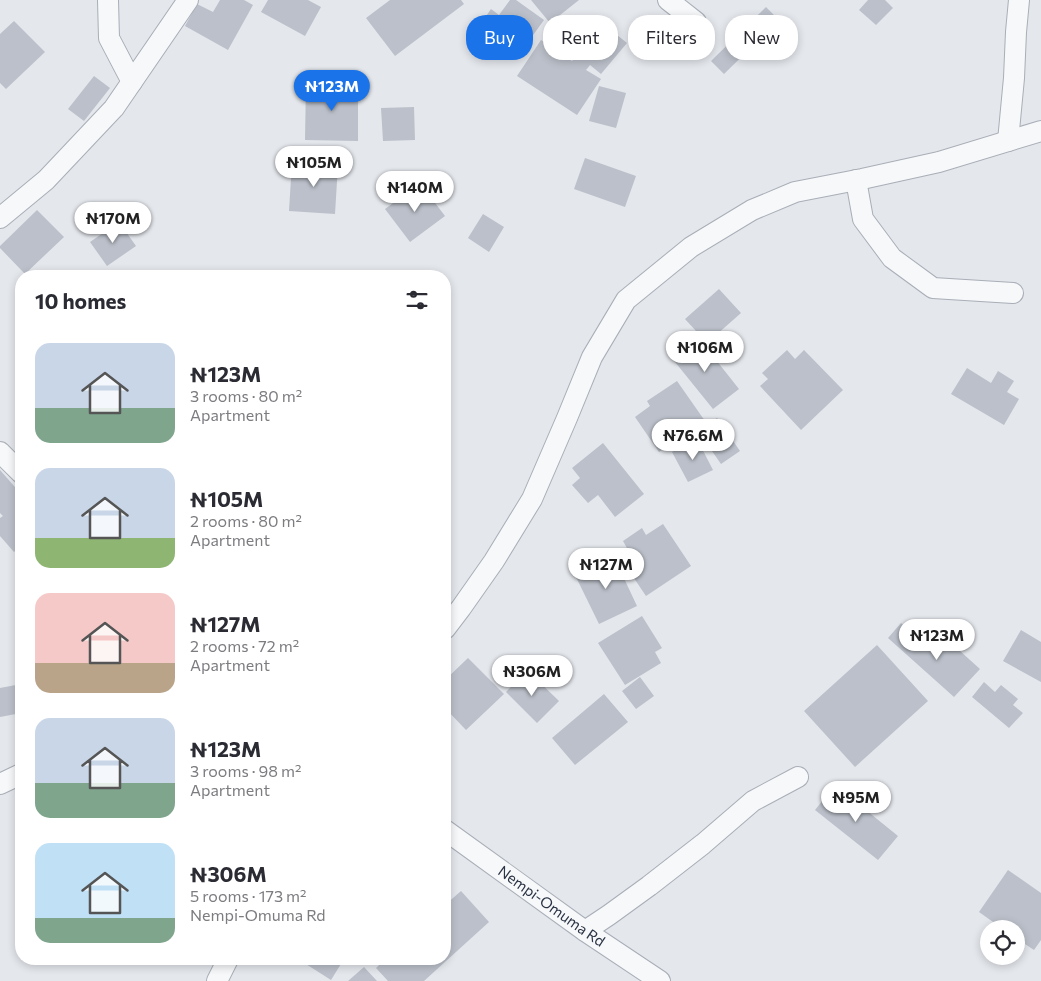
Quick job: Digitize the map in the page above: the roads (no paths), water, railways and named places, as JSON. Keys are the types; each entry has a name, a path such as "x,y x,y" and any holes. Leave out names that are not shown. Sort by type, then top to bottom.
{"street":[{"path":"108,0 109,38 132,82"},
{"path":"0,218 46,180 114,108 188,0"},
{"path":"668,0 687,15"},
{"path":"1008,141 1019,0"},
{"path":"451,620 494,561 532,499 568,418 592,357 626,300 691,247 752,210 795,192 938,162 1041,131"},
{"path":"856,180 863,219 892,258 933,288 1013,293"},
{"path":"0,452 15,467"},
{"path":"0,784 15,777"},
{"path":"585,931 609,916 696,850 753,801 798,777"},
{"name":"Nempi-Omuma Rd","path":"451,834 585,931 660,981"},
{"path":"217,981 225,965"}]}
